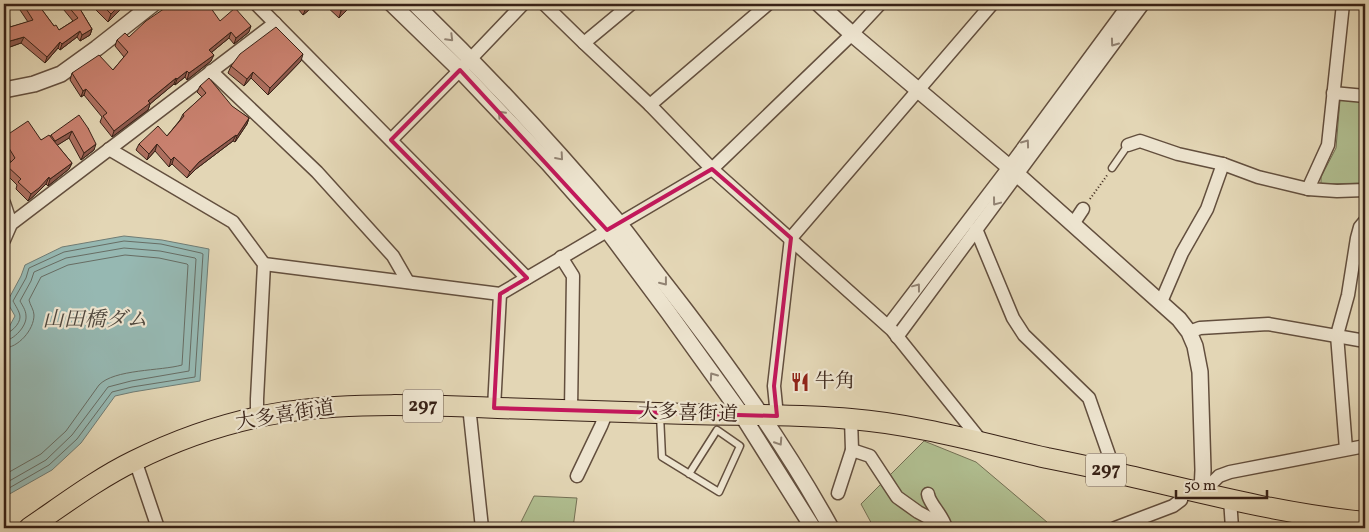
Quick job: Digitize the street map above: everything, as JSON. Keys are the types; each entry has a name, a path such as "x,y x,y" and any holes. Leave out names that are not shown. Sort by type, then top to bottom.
{"highway":[{"name":"大多喜街道","path":"29,528 89,487 135,460 209,431 257,418 318,408 393,405 851,419 909,427 982,442 1230,499 1328,518 1365,522"}],"street":[{"path":"4,90 34,84 61,74 153,4"},
{"path":"256,4 527,278"},
{"path":"392,4 460,70 548,164 613,227 668,312 742,415 813,528"},
{"path":"415,4 471,59 713,345 769,416 831,528"},
{"path":"391,140 524,4"},
{"path":"544,4 650,105 712,169 888,326 982,442"},
{"path":"584,44 631,4"},
{"path":"650,105 768,4"},
{"path":"819,4 1162,302 1189,332 1195,346 1200,372 1203,470 1193,491"},
{"path":"264,264 500,294 712,169 852,34 880,4"},
{"path":"769,416 791,238 992,4"},
{"path":"1308,189 1328,145 1343,4"},
{"path":"888,326 1013,171 1135,5"},
{"path":"4,240 11,224 275,23"},
{"path":"211,71 317,172 393,256 408,282"},
{"path":"1333,93 1365,96"},
{"path":"1128,145 1140,141 1178,154 1223,164 1258,177 1308,189 1365,190"},
{"path":"109,149 233,222 264,264 256,399 257,418"},
{"path":"1162,302 1182,253 1207,209 1223,164"},
{"path":"897,337 976,229 1013,171"},
{"path":"4,203 11,224"},
{"path":"1073,224 1083,209"},
{"path":"1346,449 1336,335 1348,295 1360,226 1365,220"},
{"path":"976,229 1013,318 1024,335 1089,398 1110,458 1112,471"},
{"path":"561,257 573,276 571,410"},
{"path":"494,408 500,294"},
{"path":"1189,332 1200,328 1268,324 1365,341"},
{"path":"469,406 482,528"},
{"path":"577,476 607,411"},
{"path":"838,493 852,450 851,419"},
{"path":"1115,528 1173,506 1193,491 1230,472 1365,446"},
{"path":"852,450 870,456 897,497 942,528"},
{"path":"135,460 158,528"},
{"path":"928,494 928,499 945,521 946,528"},
{"path":"1230,499 1232,528"}],"lane":[{"path":"1112,168 1128,145"},
{"path":"660,414 662,457 689,474 719,492 740,446 717,430 689,474"}],"path":[{"path":"1083,209 1112,168"}],"highlighted area":[{"path":"460,70 607,230 712,169 791,238 774,386 777,416 494,408 500,294 527,278 391,140"}],"green space":[{"path":"1340,100 1365,102 1365,183 1321,184 1321,177 1336,148"},
{"path":"924,441 976,462 1054,528 874,528 861,504"},
{"path":"534,496 577,498 573,528 518,528"}],"water":[{"name":"山田橋ダム","path":"124,236 162,240 209,249 200,381 115,396 81,443 52,470 6,496 7,502 4,502 4,331 9,327 15,316 7,302 25,265 62,247"}],"building":[{"path":"9,4 10,27 33,20 23,4 44,4 40,7 59,30 78,18 66,4 77,4 92,29 82,35 80,31 62,44 60,42 47,57 24,37 10,41 4,23 4,6"},
{"path":"101,4 121,4 111,14"},
{"path":"171,4 208,4 220,21 235,8 251,26 236,38 231,32 209,50 214,55 189,73 187,71 176,78 148,101 150,103 114,131 103,116 107,113 86,89 83,91 72,73 99,55 113,70 128,52 117,40 125,33 129,37 146,21"},
{"path":"302,4 310,4 306,8"},
{"path":"334,4 349,4 341,11"},
{"path":"276,27 303,54 270,88 253,72 247,79 231,66 240,54"},
{"path":"209,78 232,106 249,118 237,136 199,162 190,172 174,157 171,160 157,144 149,154 139,144 158,126 167,136 184,116 183,114 206,93 200,86"},
{"path":"79,115 96,144 84,153 72,131 55,141 51,135"},
{"path":"28,121 41,140 49,135 72,163 50,179 49,177 31,194 18,182 21,179 7,166 15,158 4,140 4,137"}],"place":[{"name":"牛角","path":"800,382"}]}
